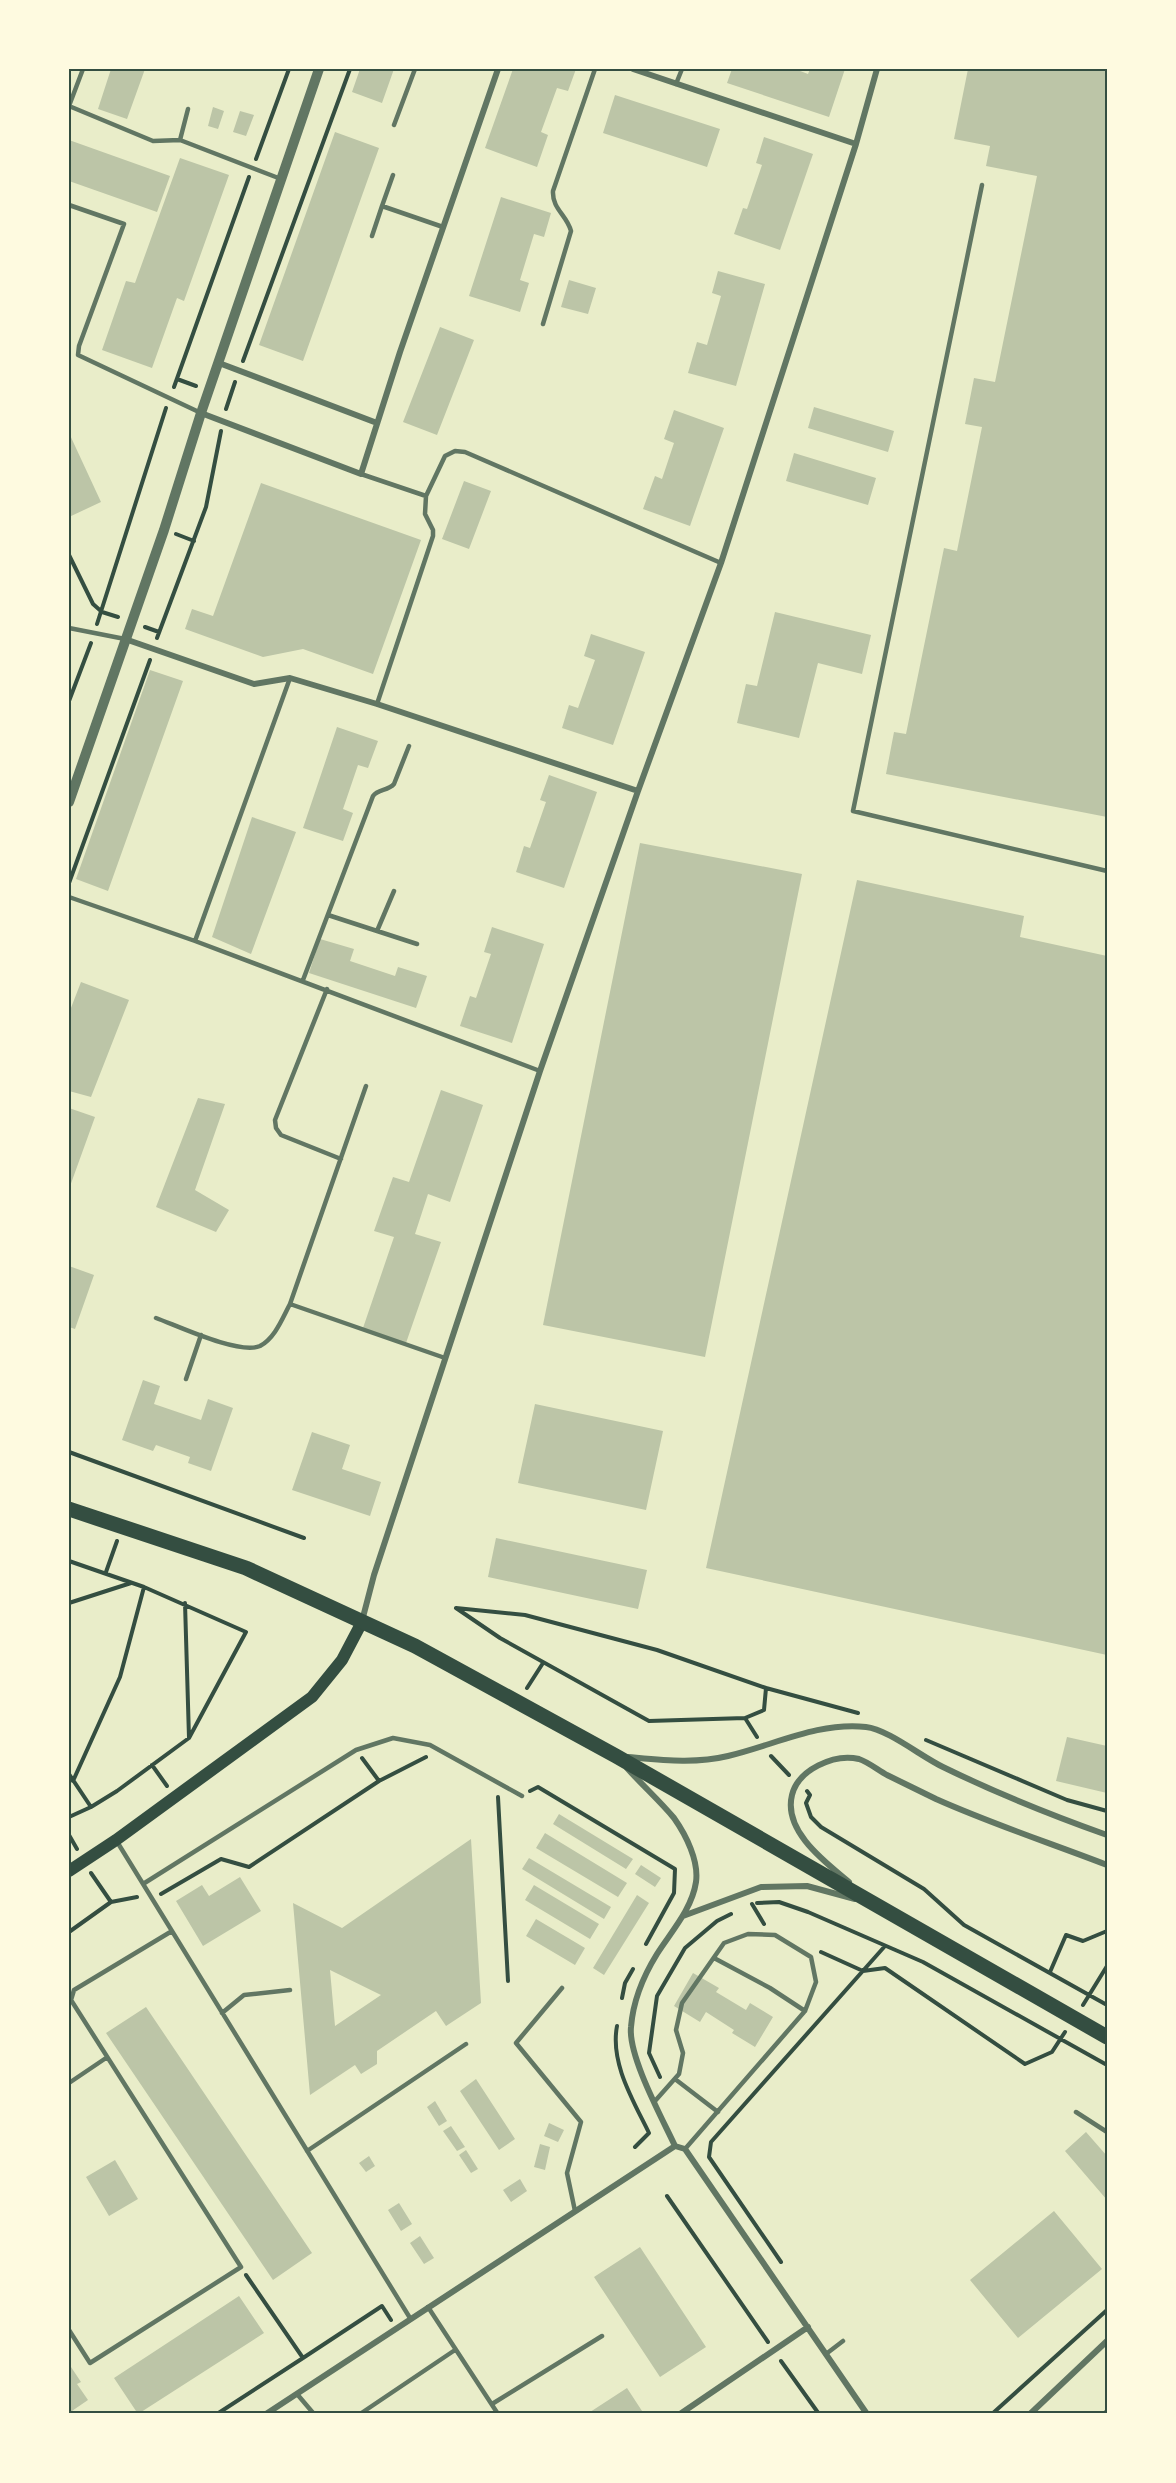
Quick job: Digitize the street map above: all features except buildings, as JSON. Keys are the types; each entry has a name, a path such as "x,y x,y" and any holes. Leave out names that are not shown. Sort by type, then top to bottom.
{"main road":[{"path":"69,1509 246,1568 415,1647 616,1756 1107,2037"},
{"path":"69,1871 175,1798 312,1697 342,1660 362,1622"}],"street":[{"path":"69,801 164,530 201,413 319,69"},
{"path":"201,413 361,474 498,69"},
{"path":"633,69 856,144"},
{"path":"362,1622 378,1564 540,1071 721,563 856,144 877,69"},
{"path":"219,363 377,423"},
{"path":"125,639 254,684 290,678 376,704 638,791"},
{"path":"616,1756 685,1762 728,1756 806,1732 838,1726 868,1727 978,1783 1046,1813 1107,1835"},
{"path":"616,1756 675,1819 692,1851 696,1882 683,1916 656,1956 640,1989 630,2030 638,2063 675,2146"},
{"path":"874,1904 822,1859 797,1830 791,1812 791,1796 797,1782 813,1768 839,1758 859,1759 891,1777 977,1817 1107,1865"},
{"path":"683,1916 761,1887 807,1886 874,1904"},
{"path":"266,2414 675,2146 686,2149 867,2414"},
{"path":"680,2414 808,2327"},
{"path":"1030,2414 1107,2341"}],"lane":[{"path":"83,69 69,106 153,141 180,140 281,179"},
{"path":"394,125 415,69"},
{"path":"543,324 571,231 554,202 553,190 595,69"},
{"path":"676,84 682,69"},
{"path":"180,140 188,109"},
{"path":"372,236 393,175"},
{"path":"982,185 853,812 1107,871"},
{"path":"69,205 124,224 79,346 78,355 201,413"},
{"path":"382,206 443,227"},
{"path":"376,704 433,536 425,514 426,496 446,456 455,451 465,452 721,563"},
{"path":"361,474 426,496"},
{"path":"69,628 125,639"},
{"path":"195,940 290,678"},
{"path":"303,980 373,796 378,791 394,784 409,746"},
{"path":"377,931 394,891"},
{"path":"69,897 195,940 540,1071"},
{"path":"328,915 417,944"},
{"path":"327,989 275,1120 276,1128 281,1135 341,1159"},
{"path":"156,1318 243,1349 260,1346 277,1329 290,1304 366,1086"},
{"path":"290,1304 445,1358"},
{"path":"186,1379 201,1335"},
{"path":"143,1884 356,1750 393,1738 430,1745 522,1796"},
{"path":"116,1840 410,2318"},
{"path":"69,2331 90,2363 241,2267 71,2000 74,1990 172,1931"},
{"path":"655,2101 679,2074 682,2053 676,2030 682,2003 724,1943 748,1934 775,1935 811,1957 816,1982 805,2011 686,2149"},
{"path":"714,1958 805,2011"},
{"path":"562,1988 516,2043 581,2122 567,2173 574,2211"},
{"path":"222,2013 244,1995 290,1990"},
{"path":"308,2151 466,2044"},
{"path":"69,2083 106,2058"},
{"path":"675,2079 718,2112"},
{"path":"1076,2112 1107,2132"},
{"path":"428,2307 498,2414"},
{"path":"492,2404 602,2336"},
{"path":"826,2354 843,2341"},
{"path":"360,2414 455,2350"},
{"path":"297,2394 314,2414"}],"path":[{"path":"69,701 102,612 170,398 289,69"},
{"path":"69,883 206,507 223,422 239,371 350,69"},
{"path":"69,555 93,604 102,612 159,632"},
{"path":"69,1452 304,1538"},
{"path":"106,1572 121,1528"},
{"path":"69,1561 106,1572 185,1603 246,1632 189,1738 91,1807 69,1817"},
{"path":"69,1603 132,1582"},
{"path":"73,1781 120,1677 144,1587"},
{"path":"185,1603 189,1738"},
{"path":"456,1608 525,1615 657,1650 766,1688 764,1710 745,1718 649,1721 500,1638 456,1608"},
{"path":"519,1702 543,1663"},
{"path":"745,1718 758,1739"},
{"path":"769,1753 789,1776"},
{"path":"69,1932 111,1902 132,1897 152,1899 221,1859 249,1867 379,1781 428,1755"},
{"path":"153,1765 175,1798"},
{"path":"69,1774 91,1807"},
{"path":"508,1981 498,1793 512,1800 538,1787 675,1869"},
{"path":"810,1795 807,1803 811,1816 821,1827 924,1889 964,1925 1107,2005"},
{"path":"743,1908 752,1904 779,1902 808,1912 923,1962 1107,2065"},
{"path":"660,2077 649,2053 657,1996 685,1948 717,1921 734,1912"},
{"path":"1050,1972 1066,1935 1083,1941 1107,1930"},
{"path":"709,2157 711,2142 885,1946"},
{"path":"1077,2013 1107,1966"},
{"path":"863,1971 885,1968 1025,2064 1052,2052 1071,2023"},
{"path":"666,2196 772,2348"},
{"path":"241,2267 303,2358"},
{"path":"217,2414 382,2306 396,2327"},
{"path":"992,2414 1107,2310"},
{"path":"779,2357 819,2414"}]}
